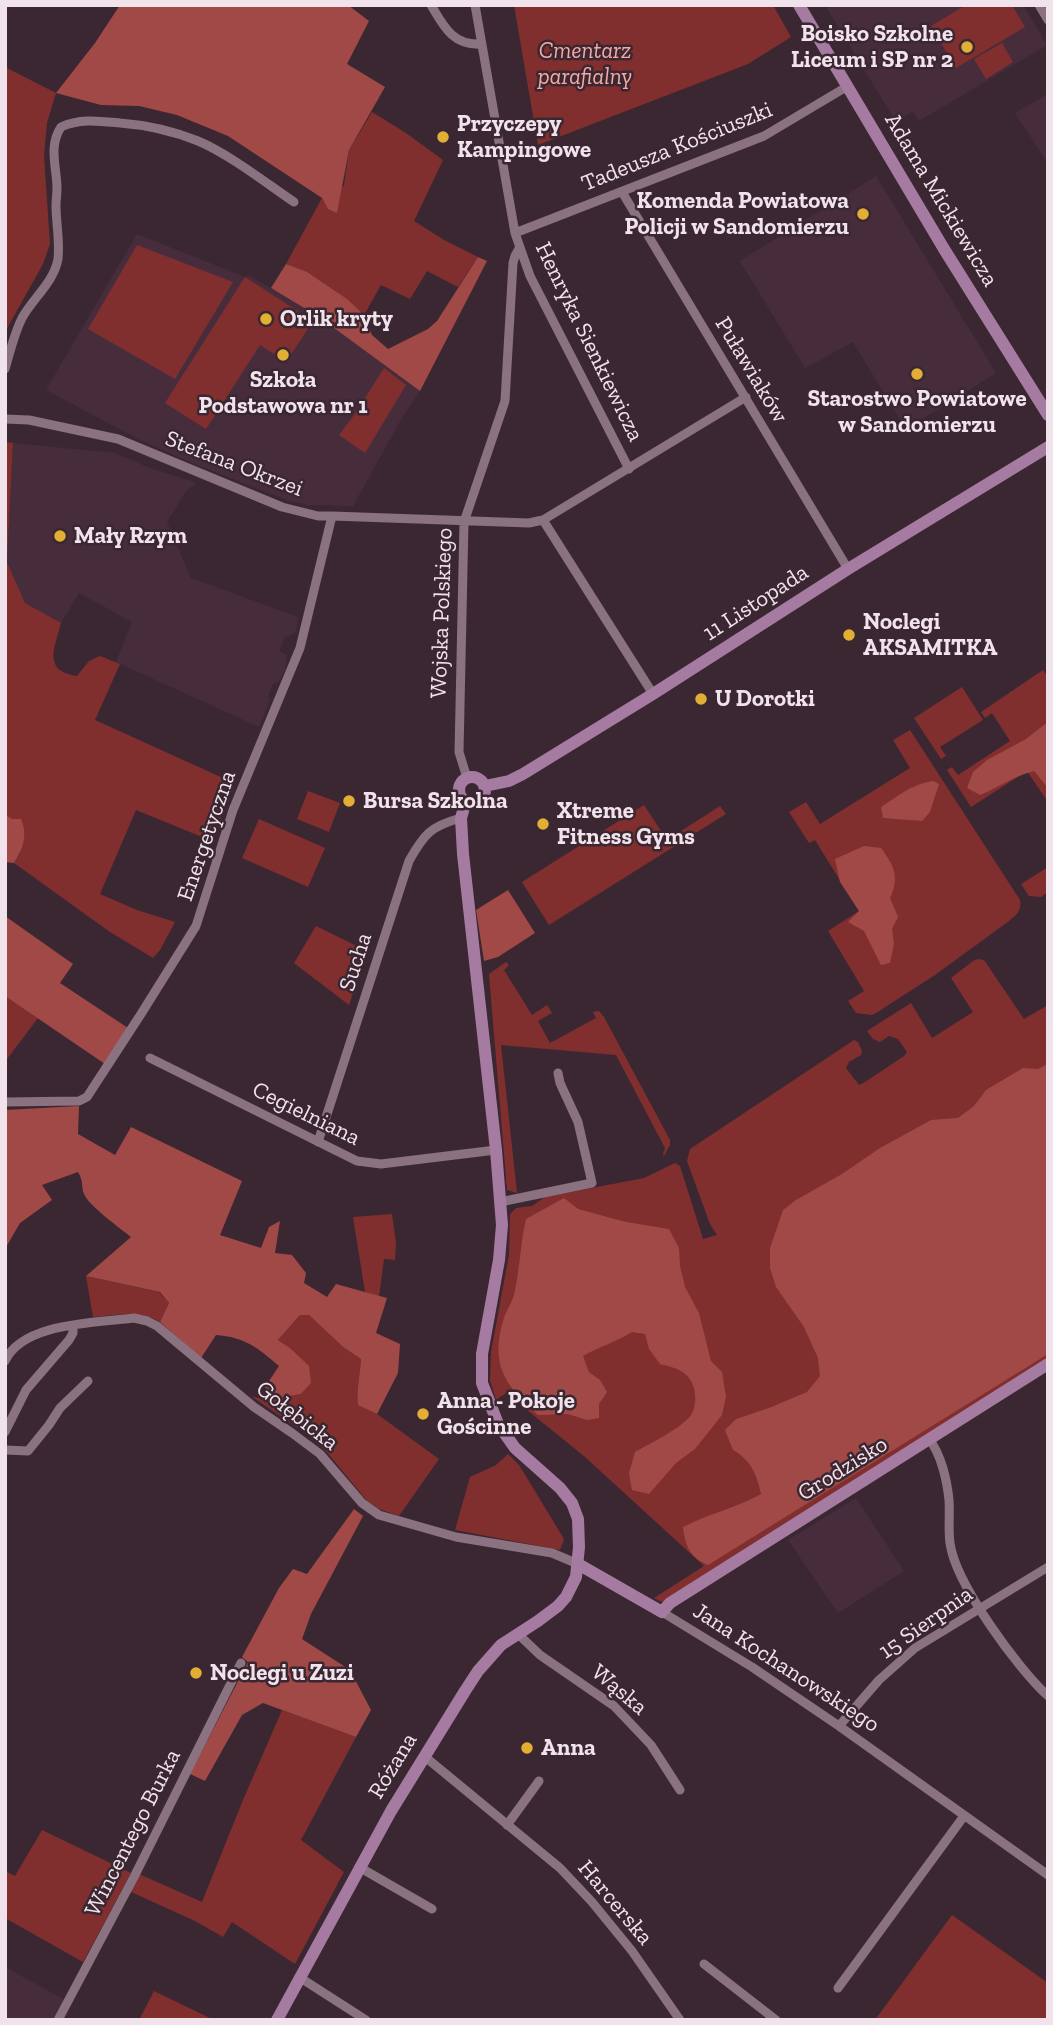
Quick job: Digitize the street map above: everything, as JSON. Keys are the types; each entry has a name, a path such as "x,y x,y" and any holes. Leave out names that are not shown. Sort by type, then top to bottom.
{"street":[{"path":"431,5 452,37 466,43 482,44"},
{"name":"Henryka Sienkiewicza","path":"475,5 515,233 530,276 629,468"},
{"name":"Adama Mickiewicza","path":"799,5 944,249 1048,415"},
{"path":"1039,5 1048,20"},
{"name":"Tadeusza Kościuszki","path":"515,233 764,136 848,86"},
{"path":"5,369 21,319 51,278 57,261 59,247 54,143 61,127 73,121 103,121 144,125 173,133 216,150 294,202"},
{"name":"Puławiaków","path":"622,192 848,569"},
{"name":"Wojska Polskiego","path":"467,778 459,752 464,522 505,401 513,263 520,247"},
{"path":"653,694 543,520 746,397"},
{"name":"Stefana Okrzei","path":"5,419 29,420 118,439 282,507 318,516 464,522 529,523 543,520"},
{"name":"11 Listopada","path":"485,786 509,781 523,774 848,569 1048,447"},
{"name":"Energetyczna","path":"5,1102 79,1101 88,1097 196,926 229,819 300,648 332,516"},
{"path":"467,778 478,778 485,786 483,797 473,803 460,795 462,781 467,778"},
{"path":"466,801 461,818 463,854 500,1202 501,1241 482,1354 482,1383 491,1409 510,1441 523,1457 560,1488 572,1503 579,1529 578,1564"},
{"name":"Sucha","path":"318,1142 409,861 420,841 438,825 461,818"},
{"name":"Cegielniana","path":"150,1058 357,1161 381,1164 496,1150"},
{"path":"500,1202 592,1183 578,1122 558,1073"},
{"name":"Gołębicka","path":"5,1361 20,1341 40,1332 134,1318 147,1321 157,1326 254,1407 320,1454 362,1503 379,1515 456,1537 552,1553 578,1564"},
{"path":"5,1432 26,1390 69,1340 73,1326"},
{"name":"Grodzisko","path":"663,1612 670,1603 1048,1364"},
{"path":"5,1450 28,1451 60,1408 88,1381"},
{"path":"929,1439 938,1455 947,1489 952,1549 967,1584 1007,1650 1036,1686 1048,1696"},
{"name":"Jana Kochanowskiego","path":"578,1564 752,1667 1048,1875"},
{"name":"Różana","path":"277,2020 359,1867 478,1671 493,1652 558,1606 573,1586 578,1564"},
{"name":"15 Sierpnia","path":"839,1726 878,1680 915,1648 1048,1566"},
{"name":"Wąska","path":"518,1634 540,1655 614,1706 651,1745 680,1790"},
{"name":"Wincentego Burka","path":"58,2020 242,1663"},
{"name":"Harcerska","path":"424,1756 560,1868 632,1951 680,2020"},
{"path":"507,1825 539,1781"},
{"path":"838,1988 964,1816"},
{"path":"359,1867 432,1909"},
{"path":"705,1964 776,2020"},
{"path":"299,1978 366,2020"}],"shaded area":[{"path":"120,5 348,5 369,21 347,64 385,87 349,150 337,213 328,209 322,198 228,136 177,115 139,106 101,105 56,93 95,43"},
{"path":"825,5 1023,5 1047,45 919,121 913,111 896,122"},
{"path":"1048,94 1048,157 1045,159 1015,113"},
{"path":"876,176 996,373 919,421 901,421 853,342 805,368 740,261"},
{"name":"Szkoła Podstawowa nr 1","path":"137,234 245,277 250,276 319,317 420,391 353,506 308,505 289,501 142,441 46,390"},
{"path":"478,257 487,261 420,391 319,317 271,288 286,264 307,272 347,299 364,315 372,335 388,349 428,329 437,321"},
{"path":"13,443 115,453 197,483 186,491 167,522 191,578 298,617 296,631 285,637 279,651 287,655 285,669 279,681 273,684 268,697 270,700 259,727 116,662 132,622 79,593 61,623 25,603 7,562"},
{"path":"1045,724 1048,726 1048,788 1034,771 980,795 967,788 973,772 987,760 1026,739"},
{"path":"933,781 939,784 930,812 922,821 883,818 881,807 911,788"},
{"path":"5,814 12,819 21,819 23,825 24,842 14,863 5,862"},
{"path":"864,846 881,848 892,866 895,878 890,898 898,917 892,929 894,944 890,963 881,965 864,931 848,922 859,911 840,882 835,859"},
{"path":"508,890 535,933 498,957 484,961 476,910"},
{"path":"5,916 73,964 60,983 128,1028 105,1064 5,996"},
{"path":"1048,1064 1048,1354 708,1565 697,1559 687,1545 683,1527 761,1494 752,1469 744,1458 733,1450 725,1430 736,1419 807,1392 820,1376 818,1358 804,1327 776,1287 770,1268 770,1248 783,1210 880,1148 931,1120 958,1118 974,1106 986,1090 1023,1068 1038,1069"},
{"path":"79,1106 78,1134 115,1155 131,1127 242,1181 220,1235 261,1248 269,1227 280,1221 275,1253 292,1255 306,1273 304,1283 327,1297 336,1284 387,1298 376,1333 400,1344 398,1373 377,1414 358,1405 361,1359 343,1347 309,1315 300,1315 278,1340 309,1366 311,1383 301,1394 266,1400 265,1387 279,1366 257,1349 235,1338 216,1335 201,1358 160,1322 169,1303 160,1292 86,1276 131,1237 87,1199 78,1172 42,1185 52,1200 20,1223 5,1249 5,1110"},
{"path":"564,1198 578,1209 626,1222 669,1229 679,1248 685,1287 699,1313 711,1361 722,1372 726,1397 722,1415 695,1449 676,1463 649,1494 632,1490 629,1473 635,1452 687,1420 693,1412 695,1398 689,1378 676,1369 660,1364 649,1349 645,1334 632,1332 583,1356 589,1372 600,1380 607,1392 599,1404 599,1418 587,1420 568,1414 538,1415 516,1393 502,1371 498,1346 500,1332 514,1295 526,1219"},
{"path":"856,1498 904,1571 838,1613 788,1540"},
{"path":"354,1509 363,1516 311,1614 302,1639 350,1670 371,1710 356,1737 263,1703 242,1715 205,1781 190,1774 248,1662 242,1657 279,1588 293,1569 307,1574"},
{"path":"5,1967 65,2000 53,2020 5,2020"}],"green space":[{"name":"Cmentarz parafialny","path":"514,5 773,5 791,37 748,64 538,145"},
{"name":"Boisko Szkolne Liceum i SP nr 2","path":"966,5 1012,5 1025,27 956,68 931,26"},
{"path":"1002,43 1013,62 986,79 974,59"},
{"path":"5,67 56,93 47,123 44,156 50,244 43,264 5,332"},
{"path":"372,112 443,160 414,221 478,257 458,287 427,271 410,299 381,285 364,315 328,286 286,264 322,198 328,209 344,185 349,150"},
{"path":"137,245 233,282 175,379 88,329"},
{"path":"245,277 313,321 286,362 260,345 206,429 165,403"},
{"path":"384,368 406,385 365,453 339,435"},
{"path":"5,442 13,443 7,562 25,603 61,623 54,649 55,663 59,669 77,676 89,661 100,656 120,664 95,720 234,783 212,841 136,810 100,894 175,922 153,958 110,932 14,863 20,853 12,819 5,814"},
{"path":"1043,670 1048,677 1048,802 1027,771 971,807 947,770 952,767 958,775 1010,741 992,713 985,718 981,712"},
{"path":"962,687 983,720 940,747 946,756 941,759 914,718"},
{"path":"910,730 1020,900 1020,907 1009,921 935,975 872,1015 856,1013 848,1001 864,991 828,931 859,911 815,840 809,843 789,812 806,802 820,824 910,768 893,740"},
{"path":"308,791 340,803 329,832 297,819"},
{"path":"644,805 667,840 720,806 726,814 549,925 522,882"},
{"path":"259,819 325,848 308,887 242,858"},
{"path":"1048,867 1048,892 1041,897 1029,896 1021,884"},
{"path":"316,926 367,951 349,1005 294,963"},
{"path":"978,959 984,960 1024,1019 1048,1005 1048,1358 662,1602 654,1598 704,1566 585,1457 506,1393 496,1400 490,1380 491,1352 509,1255 510,1214 516,1208 532,1206 545,1197 644,1178 675,1163 680,1166 703,1239 717,1235 710,1224 687,1161 690,1149 854,1040 858,1042 861,1055 849,1062 846,1068 859,1085 865,1082 907,1052 898,1039 889,1036 880,1042 873,1039 867,1031 911,1003 932,1038 973,1012 951,978"},
{"path":"506,962 509,965 504,970 532,1015 547,1005 552,1013 538,1021 550,1043 596,1018 593,1012 599,1011 604,1017 670,1140 664,1156 665,1148 616,1055 501,1045 517,1193 507,1190 489,974"},
{"path":"5,996 38,1018 7,1059 5,1057"},
{"path":"392,1214 396,1243 395,1260 384,1259 379,1297 365,1292 353,1217"},
{"path":"86,1276 159,1292 169,1303 160,1322 136,1315 93,1317"},
{"path":"300,1315 309,1315 343,1347 361,1359 358,1404 377,1414 439,1459 399,1516 379,1509 367,1501 326,1451 251,1396 266,1400 301,1394 311,1383 290,1348 278,1340"},
{"path":"508,1454 519,1465 564,1539 560,1550 455,1530 470,1477 496,1465"},
{"path":"282,1710 356,1737 301,1840 344,1872 295,1964 232,1922 223,1937 129,1891 139,1874 202,1902"},
{"path":"42,1830 131,1873 83,1962 5,1918 5,1871 15,1876"},
{"path":"952,1915 1048,1983 1048,2020 875,2020"},
{"path":"154,1991 214,2020 139,2020"}],"place":[{"name":"Boisko Szkolne Liceum i SP nr 2","path":"967,47"},
{"name":"Przyczepy Kampingowe","path":"443,137"},
{"name":"Komenda Powiatowa Policji w Sandomierzu","path":"863,214"},
{"name":"Orlik kryty","path":"266,319"},
{"name":"Szkoła Podstawowa nr 1","path":"283,355"},
{"name":"Starostwo Powiatowe w Sandomierzu","path":"917,374"},
{"name":"Mały Rzym","path":"60,536"},
{"name":"Noclegi AKSAMITKA","path":"849,635"},
{"name":"U Dorotki","path":"701,699"},
{"name":"Bursa Szkolna","path":"349,801"},
{"name":"Xtreme Fitness Gyms","path":"543,824"},
{"name":"Anna - Pokoje Gościnne","path":"423,1414"},
{"name":"Noclegi u Zuzi","path":"196,1673"},
{"name":"Anna","path":"527,1748"}]}
